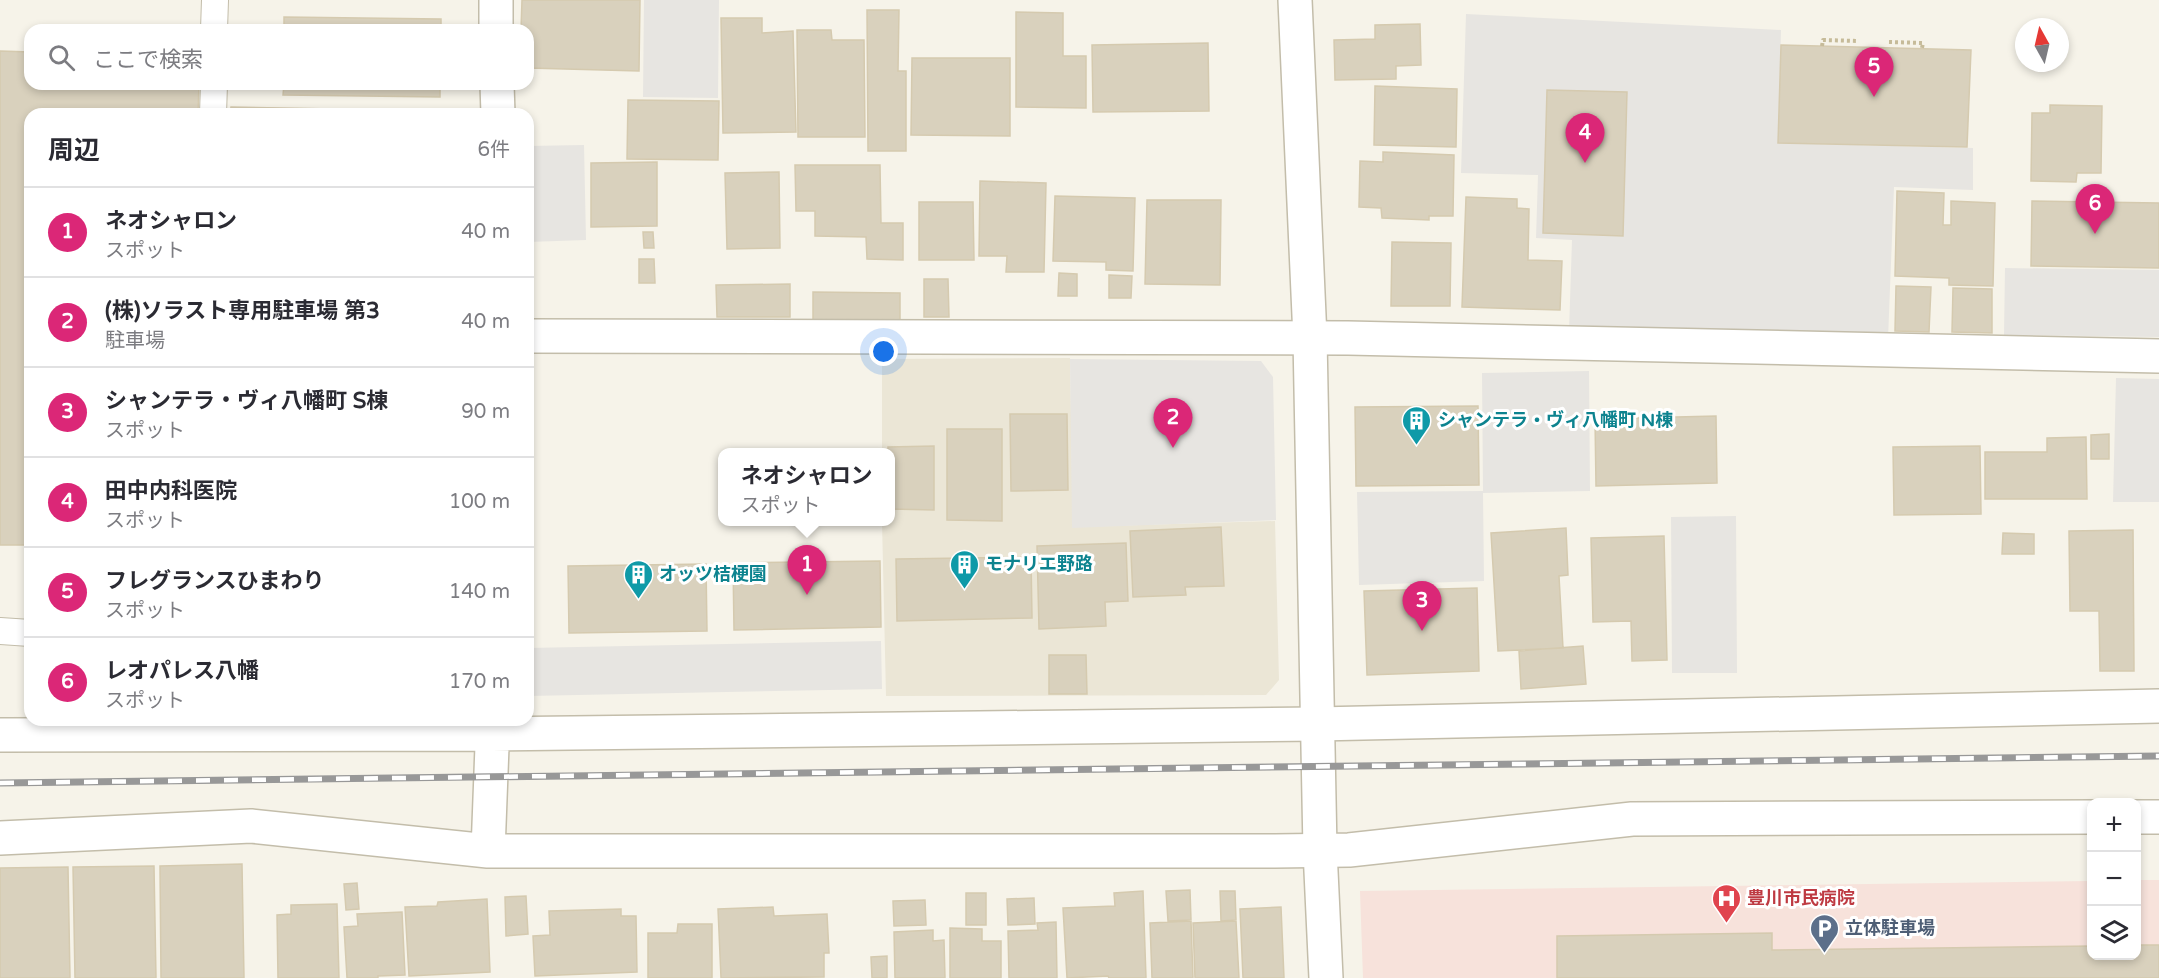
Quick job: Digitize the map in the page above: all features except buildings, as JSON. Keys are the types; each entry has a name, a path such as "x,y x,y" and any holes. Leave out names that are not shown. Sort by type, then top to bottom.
{"street":[{"path":"496,0 496,24"},
{"path":"1295,0 1310,338 1320,850 1326,978"},
{"path":"497,90 498,108"},
{"path":"534,336 1310,338 2159,356"},
{"path":"0,735 492,727 1317,724 2159,706"},
{"path":"488,851 492,727"},
{"path":"0,838 251,826 488,851 1349,850 1632,819 2087,817"},
{"path":"2141,817 2159,817"}],"lane":[{"path":"214,24 215,0"},
{"path":"213,90 213,108"},
{"path":"0,631 24,633"}],"path":[{"path":"1822,46 1823,40 1858,41"},
{"path":"1890,42 1923,43 1922,48"}],"shaded area":[{"path":"644,0 719,0 718,98 643,97"},
{"path":"1466,14 1781,30 1778,143 1973,148 1973,190 1894,187 1888,339 1569,332 1572,240 1536,238 1538,175 1461,173"},
{"path":"584,145 586,240 534,242 534,146"},
{"path":"2005,268 2159,270 2159,337 2004,335"},
{"path":"1070,358 1073,527 1275,521 1279,680 1266,695 886,696 882,526 895,526 895,448 882,448 882,359"},
{"path":"1070,359 1261,361 1273,377 1276,520 1072,528"},
{"path":"1589,371 1590,491 1483,493 1484,581 1359,585 1357,492 1483,491 1482,373"},
{"path":"2116,378 2159,379 2159,502 2113,502"},
{"path":"1736,516 1737,673 1672,673 1671,517"},
{"path":"881,641 882,689 534,696 534,648"},
{"name":"豊川市民病院","path":"2141,880 2159,880 2159,978 1363,978 1360,891 2087,881 2087,960 2141,960"}],"railway":[{"path":"0,783 2159,756"}],"place":[{"name":"フレグランスひまわり","path":"1874,97"},
{"name":"田中内科医院","path":"1585,163"},
{"name":"レオパレス八幡","path":"2095,234"},
{"name":"シャンテラ・ヴィ八幡町 N棟","path":"1417,446"},
{"name":"(株)ソラスト専用駐車場 第3","path":"1173,448"},
{"name":"モナリエ野路","path":"964,590"},
{"name":"ネオシャロン","path":"807,595"},
{"name":"オッツ桔梗園","path":"638,600"},
{"name":"シャンテラ・ヴィ八幡町 S棟","path":"1422,631"},
{"name":"豊川市民病院","path":"1726,924"},
{"name":"立体駐車場","path":"1824,954"}]}
